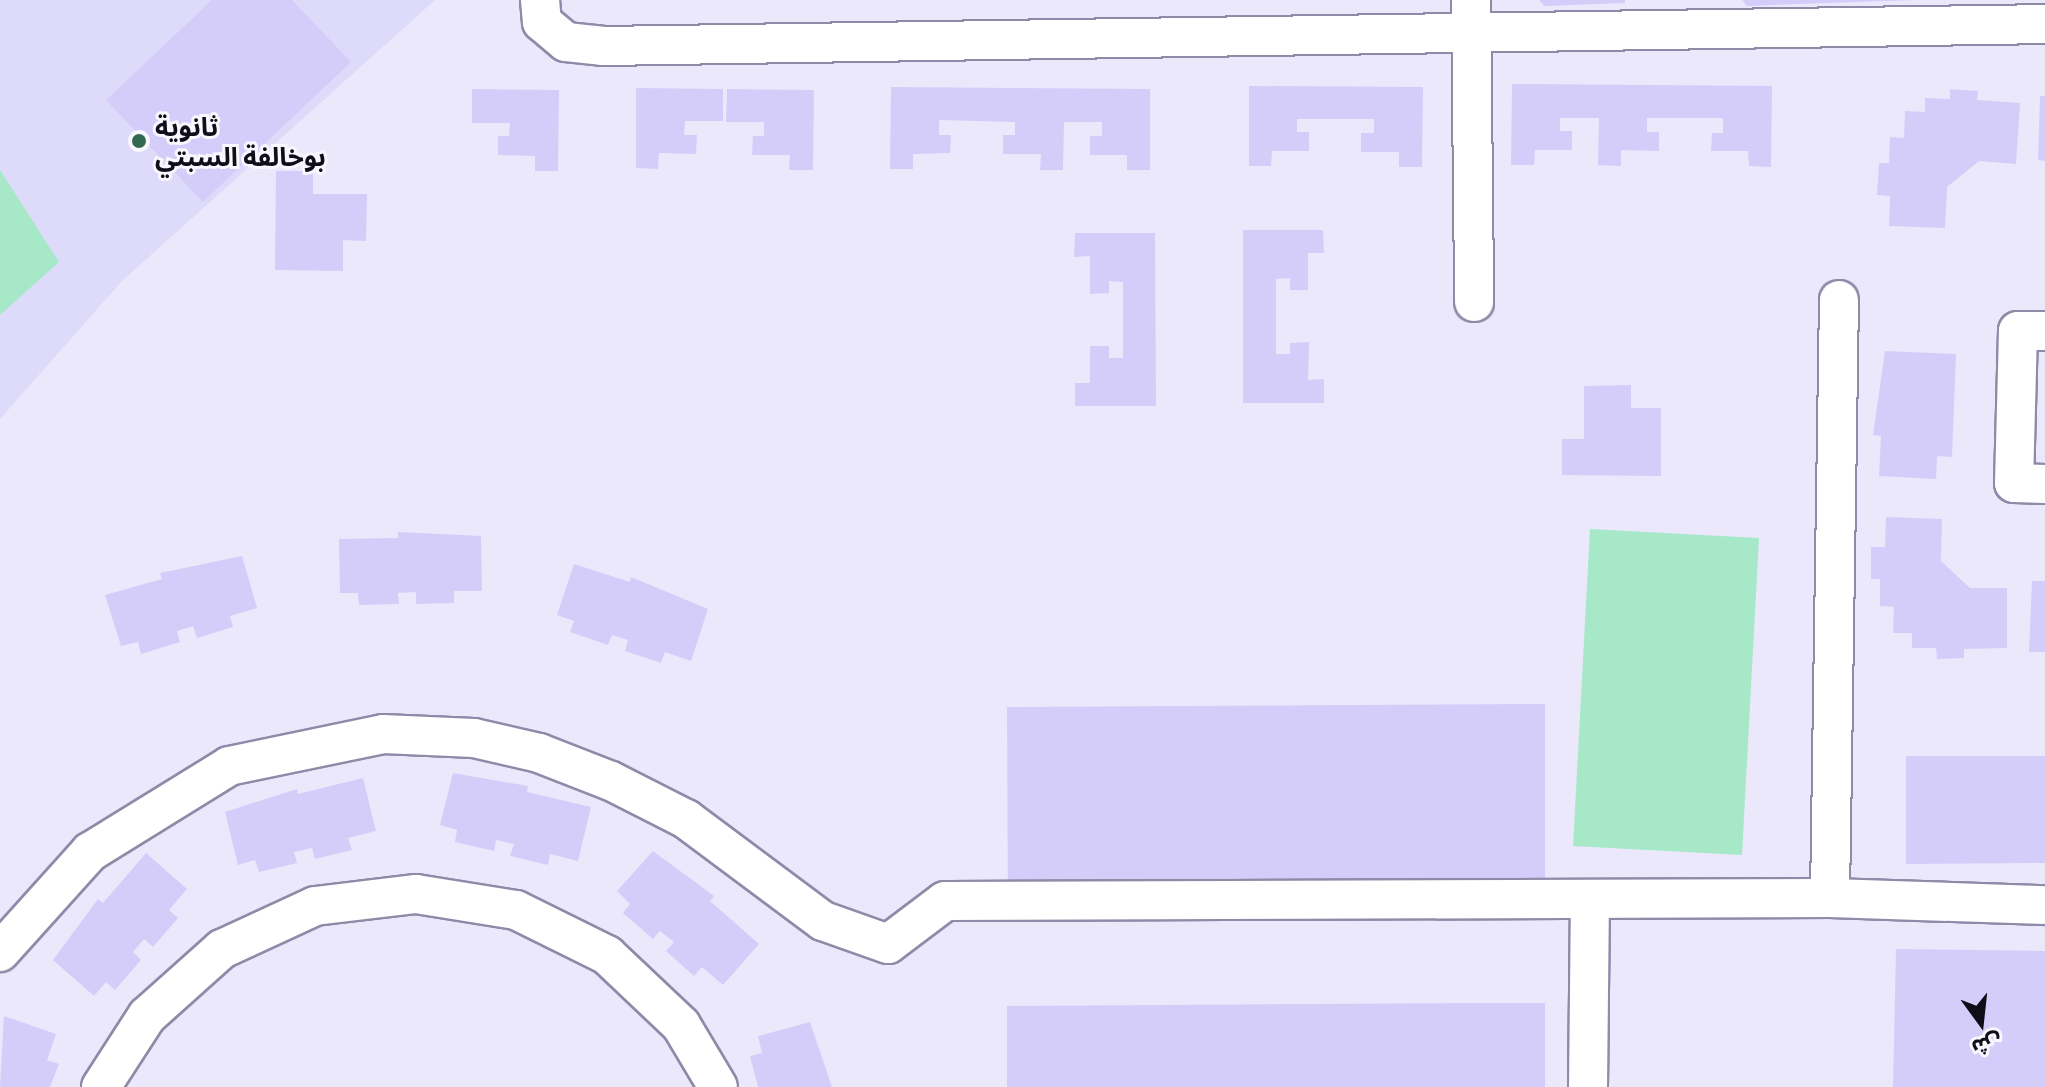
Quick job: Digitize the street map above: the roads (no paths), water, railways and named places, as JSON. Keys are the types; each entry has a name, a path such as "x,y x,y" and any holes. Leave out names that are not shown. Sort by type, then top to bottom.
{"street":[{"path":"540,0 542,22 566,42 602,46 1471,16 2045,24"},
{"path":"1471,16 1474,302"},
{"path":"1830,898 1839,300"},
{"path":"2045,331 2018,331 2014,483 2045,484"},
{"path":"0,952 90,852 229,766 383,734 474,738 539,753 611,781 686,819 823,921 888,944 945,901 1830,898 2045,905"},
{"path":"101,1087 147,1016 222,949 315,906 416,894 516,910 607,955 681,1025 718,1087"},
{"path":"1588,1087 1590,899"}],"place":[{"name":"ثانوية بوخالفة السبتي","path":"139,141"}]}
